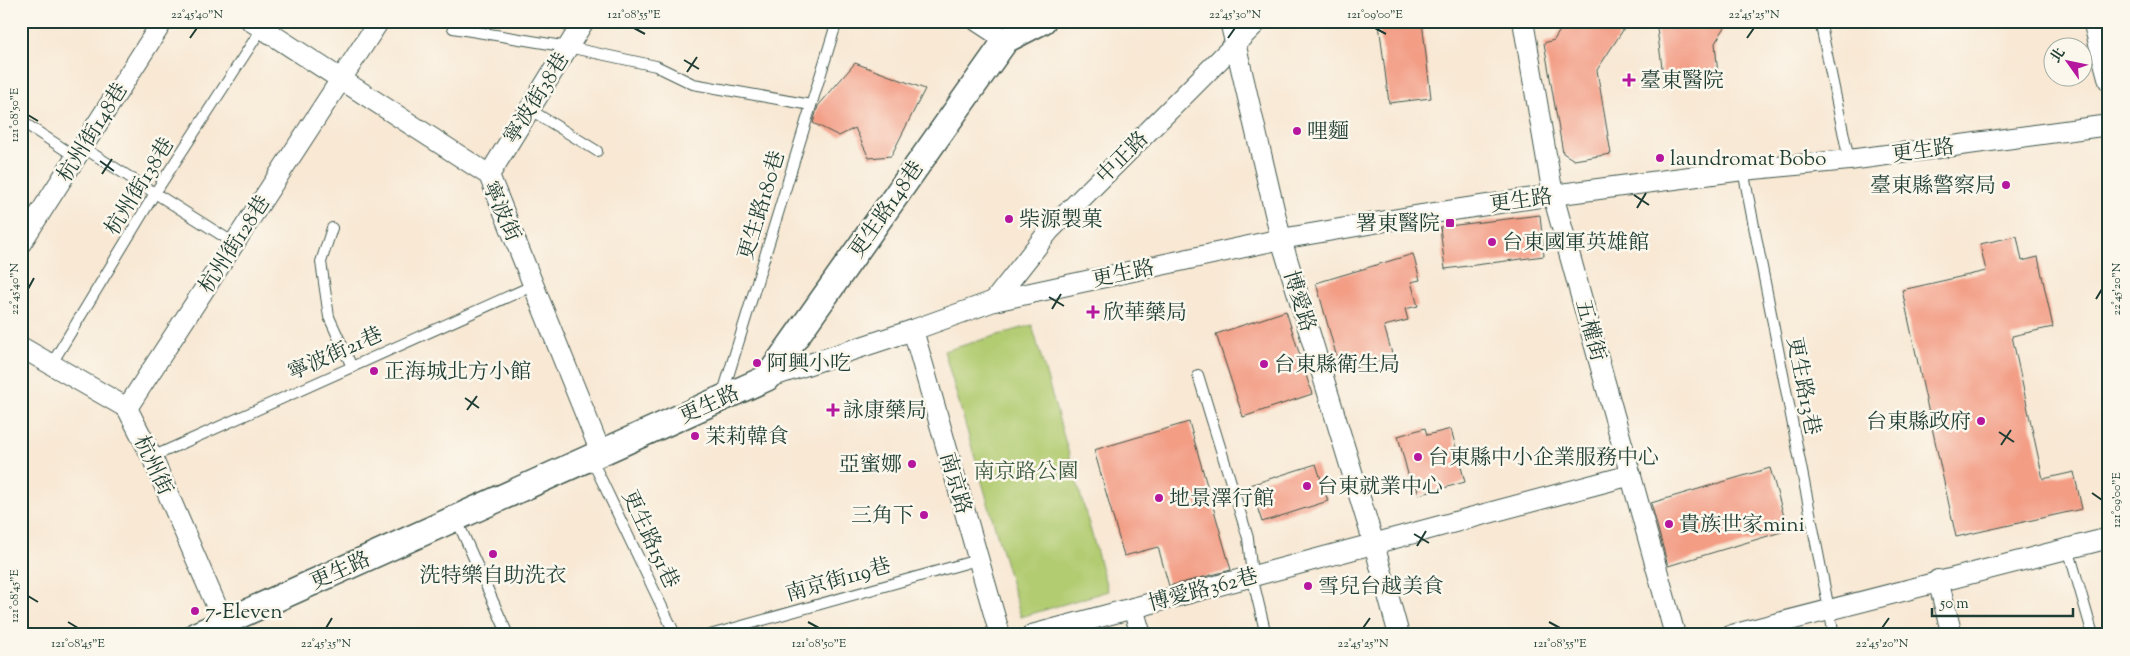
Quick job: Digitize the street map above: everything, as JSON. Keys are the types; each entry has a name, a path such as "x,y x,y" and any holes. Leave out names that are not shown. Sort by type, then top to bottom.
{"street":[{"name":"杭州街148巷","path":"21,243 162,21"},
{"name":"杭州街128巷","path":"127,408 379,21"},
{"name":"寧波街38巷","path":"489,176 584,21"},
{"path":"977,21 1006,40 1043,21"},
{"name":"博愛路","path":"1230,21 1281,239 1374,544 1399,635"},
{"name":"中正路","path":"994,301 1049,231 1258,21"},
{"name":"五權街","path":"1523,21 1554,195 1675,635"},
{"path":"2094,21 2109,81"},
{"name":"寧波街","path":"257,25 489,176 534,285 596,455"},
{"name":"更生路148巷","path":"767,378 1006,40"},
{"name":"更生路","path":"196,635 227,628 456,518 767,378 994,301 1281,239 1421,215 1742,170 1849,160 2109,125"},
{"name":"南京路","path":"913,330 977,560 1000,635"},
{"name":"杭州街","path":"21,347 127,408 152,457 227,628"},
{"name":"博愛路362巷","path":"1032,635 1630,475"},
{"path":"1732,635 1938,580 2109,538"},
{"path":"1938,580 1952,635"},
{"path":"1133,608 1141,635"}],"lane":[{"path":"457,21 453,28 568,47 656,66 693,84 811,105"},
{"name":"更生路180巷","path":"720,399 837,21"},
{"path":"1820,21 1849,160"},
{"name":"杭州街138巷","path":"51,365 257,25"},
{"path":"530,109 597,151"},
{"path":"21,121 155,193 234,244"},
{"name":"更生路13巷","path":"1742,170 1834,635"},
{"path":"332,228 321,262 329,316 352,367"},
{"name":"寧波街21巷","path":"152,457 534,285"},
{"path":"1198,375 1248,538 1252,576 1266,635"},
{"name":"更生路151巷","path":"596,455 674,632 678,635"},
{"path":"456,518 508,635"},
{"path":"2068,548 2093,635"},
{"name":"南京街119巷","path":"710,635 977,560"}],"green space":[{"name":"南京路公園","path":"1032,325 1108,591 1021,617 944,351"}],"building":[{"path":"1422,21 1431,98 1389,103 1379,24"},
{"path":"1566,21 1629,21 1597,70 1611,154 1574,160 1563,153 1544,43 1554,40"},
{"path":"1656,21 1729,21 1715,43 1718,75 1664,83"},
{"path":"855,63 925,89 891,156 869,158 855,128 839,136 813,123 818,106"},
{"name":"台東國軍英雄館","path":"1540,215 1544,256 1445,269 1440,227"},
{"name":"台東縣政府","path":"2017,236 2022,261 2038,257 2053,327 2012,336 2043,479 2074,472 2082,509 1956,537 1902,290 1986,271 1980,244"},
{"path":"1413,254 1420,280 1411,282 1418,306 1405,309 1408,320 1384,326 1393,357 1341,372 1316,283"},
{"name":"台東縣衛生局","path":"1286,311 1312,394 1243,417 1216,334"},
{"name":"地景澤行館","path":"1189,422 1231,570 1169,586 1158,547 1124,556 1094,450"},
{"path":"1425,428 1427,435 1451,429 1465,482 1419,495 1414,477 1409,478 1398,436"},
{"path":"1316,464 1328,501 1262,522 1250,485"},
{"path":"1770,468 1788,530 1668,566 1651,503"}],"place":[{"name":"臺東醫院","path":"1629,80"},
{"name":"哩麵","path":"1297,131"},
{"name":"laundromat Bobo","path":"1660,158"},
{"name":"臺東縣警察局","path":"2006,185"},
{"name":"柴源製菓","path":"1009,219"},
{"name":"署東醫院","path":"1450,223"},
{"name":"台東國軍英雄館","path":"1492,242"},
{"name":"欣華藥局","path":"1093,312"},
{"name":"阿興小吃","path":"757,363"},
{"name":"台東縣衛生局","path":"1264,364"},
{"name":"正海城北方小館","path":"374,371"},
{"name":"詠康藥局","path":"833,410"},
{"name":"台東縣政府","path":"1981,421"},
{"name":"茉莉韓食","path":"695,436"},
{"name":"台東縣中小企業服務中心","path":"1418,457"},
{"name":"亞蜜娜","path":"912,464"},
{"name":"台東就業中心","path":"1307,486"},
{"name":"地景澤行館","path":"1159,498"},
{"name":"三角下","path":"924,515"},
{"name":"貴族世家mini","path":"1669,524"},
{"name":"洗特樂自助洗衣","path":"493,554"},
{"name":"雪兒台越美食","path":"1308,586"},
{"name":"7-Eleven","path":"195,611"}]}
